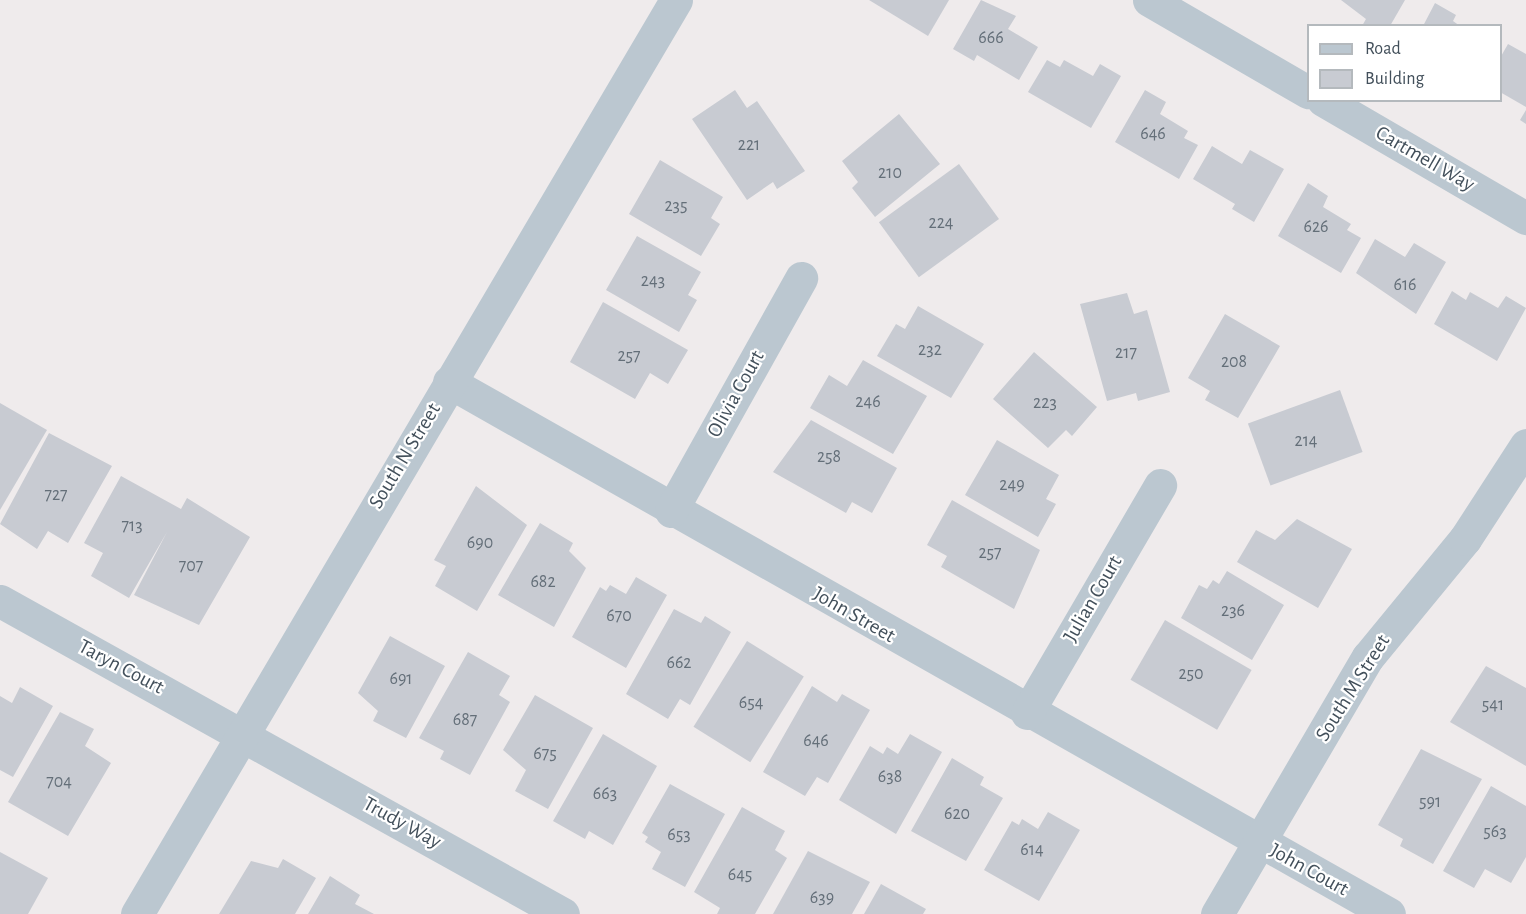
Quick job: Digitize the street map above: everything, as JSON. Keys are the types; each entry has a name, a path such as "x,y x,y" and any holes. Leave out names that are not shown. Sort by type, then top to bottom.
{"street":[{"name":"South N Street","path":"137,914 241,732 676,0"},
{"path":"1149,0 1307,91"},
{"name":"Cartmell Way","path":"1326,102 1526,218"},
{"name":"Olivia Court","path":"671,511 801,278"},
{"name":"John Street","path":"449,382 671,511 1260,843"},
{"name":"South M Street","path":"1217,914 1368,657 1465,539 1526,445"},
{"name":"Julian Court","path":"1027,713 1160,485"},
{"name":"Taryn Court","path":"0,601 241,732"},
{"name":"Trudy Way","path":"241,732 563,914"},
{"name":"John Court","path":"1260,843 1389,914"}],"building":[{"path":"869,0 949,0 928,36"},
{"path":"981,0 1016,16 1008,29 1038,47 1019,80 977,55 974,61 953,49"},
{"path":"1341,0 1405,0 1391,24 1363,24 1366,19"},
{"path":"1435,3 1456,15 1453,21 1457,24 1424,24"},
{"path":"1508,44 1526,54 1526,107 1502,93 1502,54"},
{"path":"1047,60 1060,67 1064,60 1093,76 1100,64 1121,76 1091,128 1028,92"},
{"path":"735,90 747,108 757,101 805,171 777,189 773,182 747,200 692,119"},
{"path":"1145,90 1166,102 1160,114 1188,131 1184,138 1198,145 1179,179 1115,142"},
{"path":"1526,110 1526,124 1520,120"},
{"path":"899,114 940,164 875,217 852,188 858,182 842,161"},
{"path":"1212,146 1242,164 1250,150 1284,169 1254,222 1232,209 1235,204 1193,179"},
{"path":"660,160 723,197 711,218 720,224 701,256 629,214"},
{"path":"959,164 999,219 919,277 879,222"},
{"path":"1308,183 1328,196 1323,207 1351,224 1347,230 1361,238 1341,273 1278,236"},
{"path":"637,236 701,272 688,295 697,300 679,332 606,290"},
{"path":"1375,239 1405,257 1414,243 1446,262 1416,314 1356,273"},
{"path":"1452,291 1466,300 1470,292 1498,308 1506,296 1526,308 1497,361 1434,324"},
{"path":"1127,293 1134,314 1147,310 1170,392 1138,401 1136,393 1107,401 1080,304"},
{"path":"603,302 688,350 668,384 650,373 635,399 570,362"},
{"path":"918,306 984,344 951,398 877,356 896,324 905,329"},
{"path":"1225,314 1280,346 1238,418 1205,400 1210,391 1188,378"},
{"path":"1034,352 1097,407 1072,436 1066,430 1048,448 993,399"},
{"path":"863,360 927,396 893,454 810,408 829,375 847,386"},
{"path":"1340,390 1363,452 1270,486 1248,424"},
{"path":"0,403 47,430 0,510"},
{"path":"811,420 897,468 872,513 852,502 846,513 773,472"},
{"path":"49,433 112,466 68,543 48,531 37,549 0,524"},
{"path":"997,440 1059,475 1046,499 1056,504 1038,537 965,495"},
{"path":"121,476 181,509 187,498 250,537 199,625 134,595 167,532 129,598 91,576 103,553 84,543"},
{"path":"476,486 527,525 477,611 435,586 446,566 434,560"},
{"path":"952,500 1040,550 1014,609 941,567 947,556 927,545"},
{"path":"1297,519 1352,549 1318,608 1237,562 1256,530 1275,540"},
{"path":"540,523 573,543 569,551 586,568 554,627 498,595"},
{"path":"1227,571 1284,605 1252,660 1181,618 1199,585 1207,589 1213,580 1219,584"},
{"path":"636,577 667,595 626,668 572,637 600,587 606,591 610,585 626,594"},
{"path":"674,609 701,623 705,616 731,632 690,705 680,699 668,719 626,694"},
{"path":"1165,620 1252,670 1217,730 1130,680"},
{"path":"390,636 445,666 406,738 373,721 378,711 358,693"},
{"path":"747,641 804,677 750,762 693,727"},
{"path":"468,652 510,676 499,695 510,702 470,775 440,759 444,751 419,738"},
{"path":"1486,666 1526,688 1526,766 1450,722"},
{"path":"812,686 837,702 842,694 870,710 828,783 817,777 805,796 763,772"},
{"path":"20,687 53,706 13,777 0,770 0,696 12,703"},
{"path":"535,695 593,728 548,809 515,791 526,770 503,750"},
{"path":"60,712 94,729 85,746 111,763 68,836 8,802"},
{"path":"603,734 657,766 613,845 589,831 585,839 553,821"},
{"path":"910,734 942,752 896,834 839,800 870,746 883,754 887,747 898,754"},
{"path":"1421,749 1482,779 1433,864 1400,846 1403,839 1378,825"},
{"path":"952,758 984,777 980,785 1003,798 966,861 911,831"},
{"path":"670,784 725,814 685,887 652,869 661,852 645,842 648,837 642,833"},
{"path":"1491,786 1526,806 1526,857 1511,883 1485,869 1474,888 1443,871"},
{"path":"742,807 785,831 775,850 787,858 755,914 717,914 720,908 694,892"},
{"path":"1048,812 1080,830 1039,901 984,870 1012,821 1019,825 1022,819 1038,829"},
{"path":"808,851 870,882 852,914 773,914"},
{"path":"0,852 48,878 28,914 0,914"},
{"path":"283,859 316,878 295,914 219,914 251,861 278,868"},
{"path":"330,876 360,895 355,904 374,914 308,914"},
{"path":"881,884 926,909 923,914 864,914"}]}
